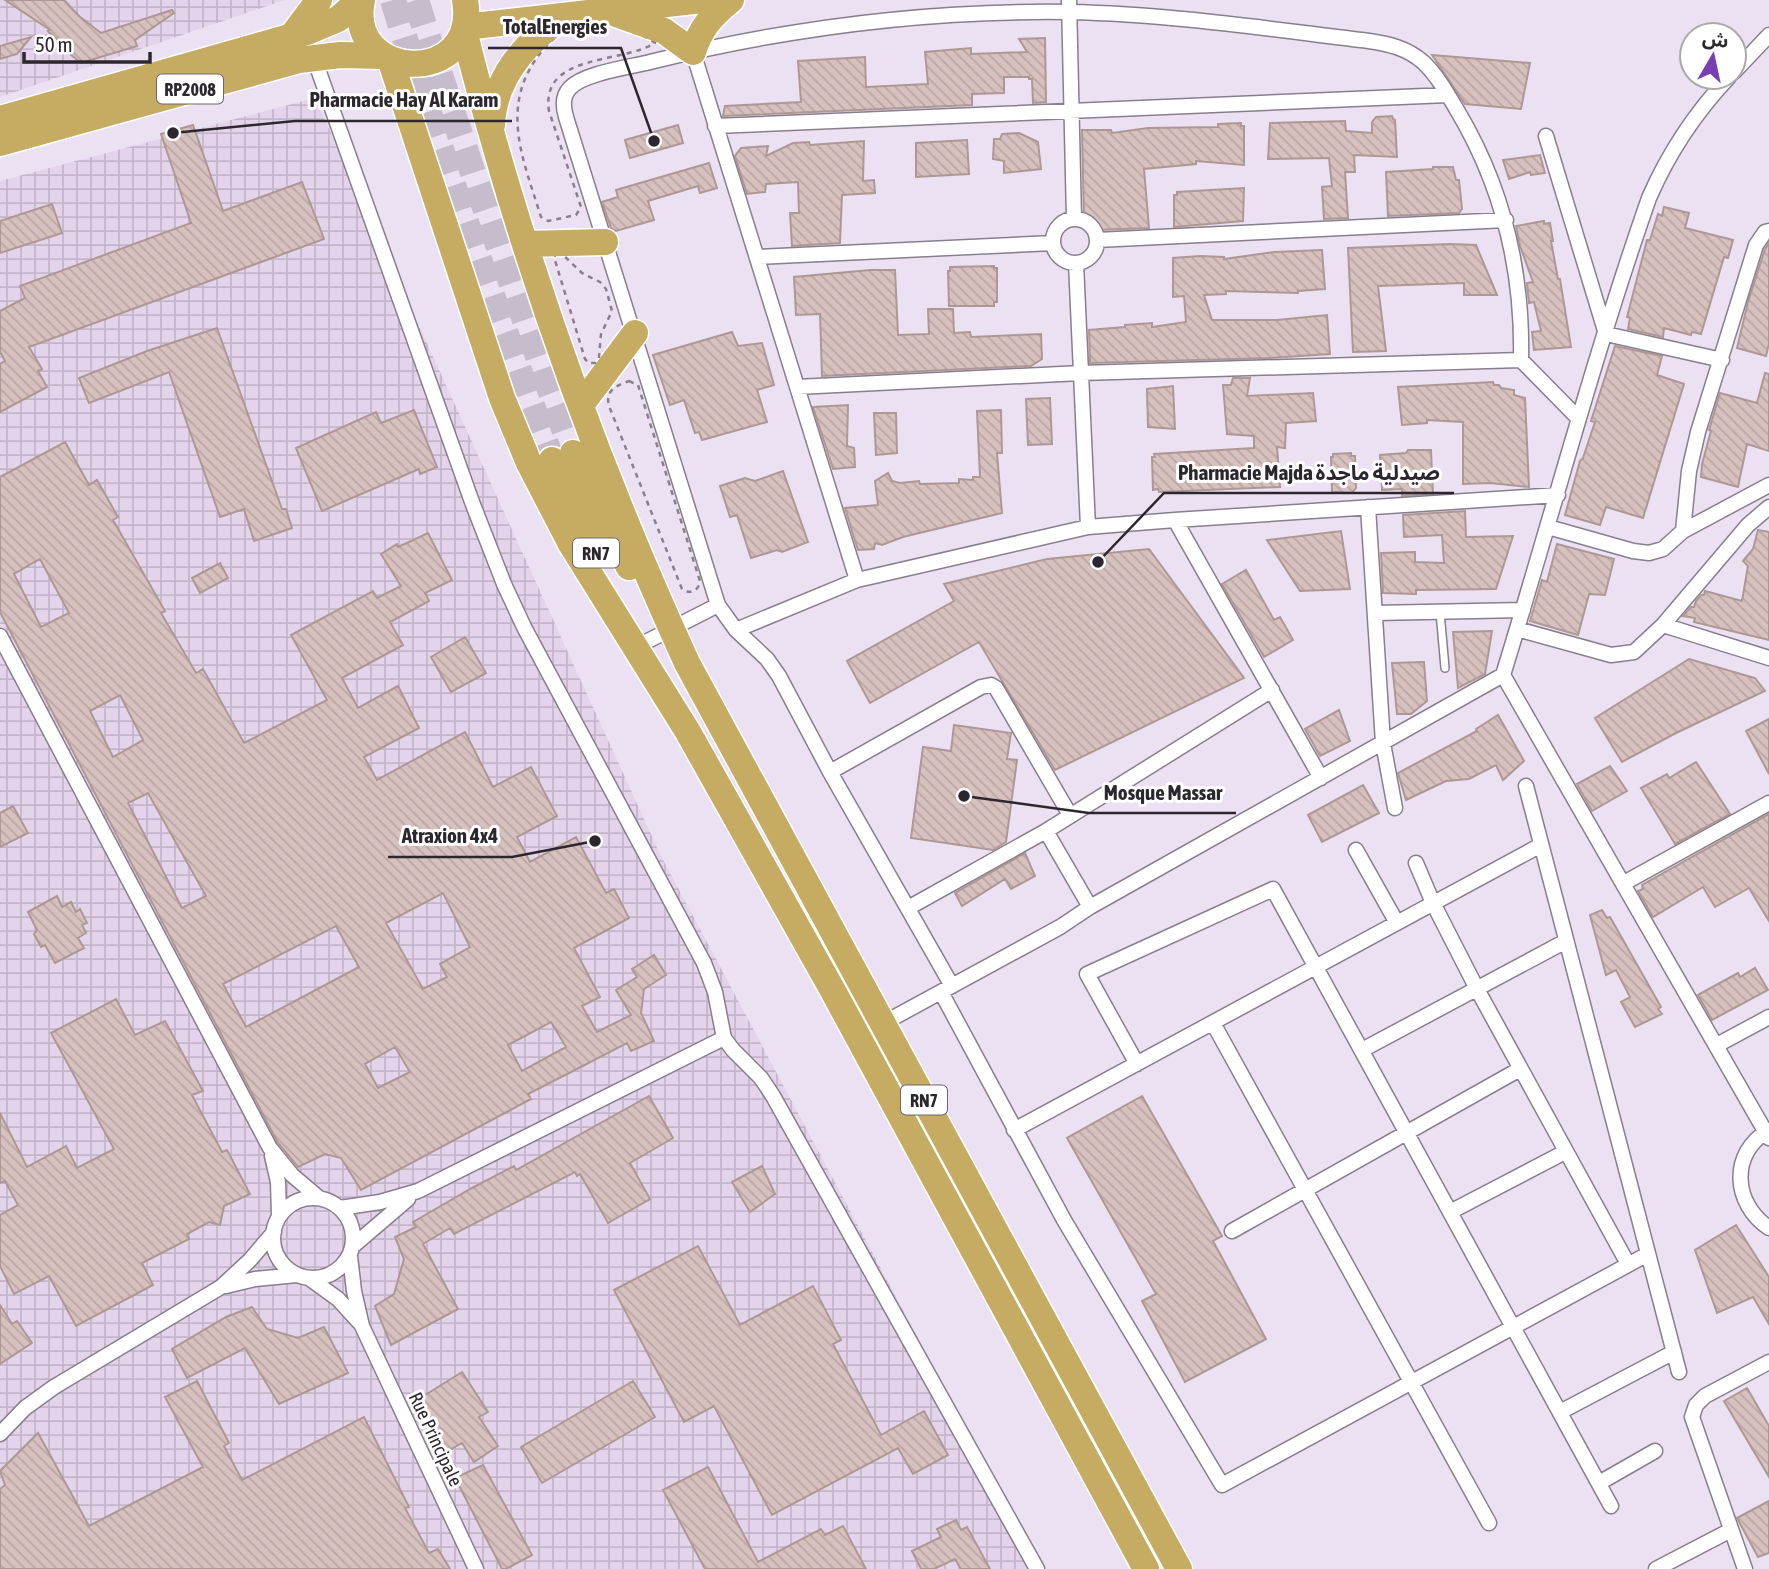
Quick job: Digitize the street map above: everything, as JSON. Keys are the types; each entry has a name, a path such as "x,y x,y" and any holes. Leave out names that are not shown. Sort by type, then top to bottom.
{"highway":[{"path":"291,37 320,0"},
{"path":"361,0 361,16 366,35 386,57 514,430 571,544 636,648"},
{"name":"RP2008","path":"0,119 291,37 338,19 361,0"},
{"path":"386,57 407,65 432,62 453,48 464,28 467,14 465,0"},
{"path":"464,28 702,0"},
{"path":"602,10 664,31 693,52 696,40 708,20 731,0"},
{"path":"492,134 496,99 510,68 535,38 565,16"},
{"path":"464,28 525,244 581,405 641,560 672,629"},
{"name":"RP2008","path":"0,143 260,70 314,58 355,55 386,57"},
{"path":"525,244 605,242"},
{"path":"581,405 635,333"},
{"name":"RN7","path":"1146,1569 858,1037 688,732 636,648 609,578 564,489 563,456 615,543 672,629 714,713 1179,1569"}],"street":[{"path":"1069,6 1074,219"},
{"path":"1578,418 1521,360 1521,299 1506,220 1487,168 1448,95 1432,72 1422,61 1395,46 1069,6 848,24 790,32 693,52 587,79 569,88 564,97 563,108 718,605 736,630 767,659 779,676 908,908 1014,1130 1122,1320 1222,1485 1648,1254"},
{"path":"1748,57 1769,35"},
{"path":"693,52 857,580"},
{"path":"314,58 495,564 535,649 704,963 715,992 724,1038 768,1087 1037,1569"},
{"path":"858,1037 1060,927 1090,907 1503,676 1558,495 1578,418 1641,223 1663,166 1695,117 1717,91"},
{"path":"715,126 1448,95"},
{"path":"1546,136 1606,334"},
{"path":"1074,219 1092,227 1097,240 1094,253 1083,262 1076,263 1063,260 1058,255 1053,236 1061,224 1074,219"},
{"path":"1097,240 1506,220"},
{"path":"1683,531 1692,453 1756,245 1765,232 1769,231"},
{"path":"757,257 1053,243"},
{"path":"1076,263 1088,527"},
{"path":"1606,334 1722,360"},
{"path":"797,387 1081,373 1521,360"},
{"path":"1548,527 1649,553 1663,549 1683,531 1769,485"},
{"path":"736,630 857,580 1088,527 1558,495"},
{"path":"1368,507 1382,743 1395,808"},
{"path":"1517,629 1619,656 1640,648 1663,625 1748,525 1769,507"},
{"path":"1175,520 1321,778"},
{"path":"636,648 718,605"},
{"path":"1375,613 1523,610"},
{"path":"1663,625 1769,658"},
{"path":"0,636 270,1148 292,1175 319,1198 340,1208 352,1225 351,1251"},
{"path":"1503,676 1768,1134 1750,1147 1741,1166 1740,1177 1742,1197 1747,1207 1769,1228"},
{"path":"830,772 981,687 992,685 1070,816"},
{"path":"908,908 1046,831 1272,690"},
{"path":"1526,786 1679,1372"},
{"path":"1624,883 1769,803"},
{"path":"1046,831 1090,907"},
{"path":"1014,1130 1541,845"},
{"path":"1356,850 1397,923"},
{"path":"1416,863 1433,903 1477,989 1628,1265"},
{"path":"1138,1064 1087,974 1273,889 1611,1506"},
{"path":"1362,1051 1566,941"},
{"path":"1717,1045 1769,1017"},
{"path":"1213,1023 1489,1523"},
{"path":"340,1208 380,1202 418,1191 724,1038"},
{"path":"1232,1231 1520,1069"},
{"path":"270,1148 278,1182 279,1216 274,1232 274,1245 278,1258 286,1268 303,1276"},
{"path":"1450,1212 1565,1152"},
{"path":"221,1287 255,1279 333,1273 342,1266 351,1251 418,1191"},
{"path":"279,1216 296,1202 319,1198"},
{"path":"0,1434 25,1408 54,1387 221,1287 250,1260 274,1232"},
{"name":"Rue Principale","path":"351,1251 354,1291 362,1326 476,1569"},
{"name":"Rue Principale","path":"303,1276 338,1299 362,1326"},
{"path":"1560,1412 1674,1352"},
{"path":"1745,1569 1693,1423 1693,1410 1705,1396 1769,1362"},
{"path":"1599,1483 1656,1451"},
{"path":"1656,1569 1731,1530"}],"lane":[{"path":"1440,612 1445,668"}],"path":[{"path":"556,254 562,255 606,289 611,311 601,334 599,357 595,363 589,363 585,359 554,257 556,254"},
{"path":"629,381 635,382 639,387 700,581 694,592 682,589 609,406 610,391 629,381"}],"shaded area":[{"path":"0,0 285,0 0,97"},
{"path":"315,98 660,854 1041,1569 0,1569 0,181"}],"building":[{"path":"5,0 64,0 101,33 172,10 174,13 135,40 137,46 81,63 60,46 63,45 48,31 50,30"},
{"path":"31,37 17,54 0,59 0,46"},
{"path":"1045,38 1046,102 1033,103 1032,79 1029,77 1004,77 1004,93 972,94 972,105 723,116 725,106 801,102 798,61 865,57 866,87 928,84 925,52 971,48 971,54 1027,52 1019,39"},
{"path":"1432,55 1530,63 1521,109 1465,104"},
{"path":"1392,116 1395,120 1397,157 1354,155 1355,172 1345,172 1348,218 1324,219 1322,187 1332,186 1329,158 1268,159 1270,123 1345,121 1346,131 1372,133 1372,122 1376,117"},
{"path":"1241,123 1241,126 1244,126 1244,165 1196,161 1196,164 1144,169 1149,228 1097,230 1084,219 1082,130 1111,130 1112,133 1148,128 1218,127 1218,124"},
{"path":"193,125 223,211 302,182 324,239 29,347 42,369 38,371 47,387 0,412 0,364 5,361 0,352 0,311 25,298 20,286 191,223 161,134"},
{"path":"678,125 683,143 630,158 625,140"},
{"path":"1019,133 1038,142 1041,169 1004,173 1004,161 993,159 994,139 1000,139 1002,134"},
{"path":"967,140 969,174 916,177 916,143"},
{"path":"864,141 863,181 874,180 875,193 842,195 840,243 792,246 790,213 799,213 798,182 766,184 765,192 747,194 735,156 741,148 768,146 766,156 793,143 809,142 810,145"},
{"path":"1540,155 1545,173 1531,175 1530,172 1509,179 1503,160"},
{"path":"709,163 717,188 700,193 698,186 648,201 654,220 616,231 611,228 602,202 618,197 616,190"},
{"path":"1453,167 1456,180 1459,180 1462,209 1459,213 1388,216 1386,172"},
{"path":"1244,188 1243,221 1174,227 1174,195 1177,195 1177,192"},
{"path":"52,204 62,233 0,253 0,221"},
{"path":"1664,207 1689,213 1685,228 1733,240 1728,258 1724,257 1701,334 1692,332 1691,335 1664,328 1663,337 1628,329 1630,318 1627,317 1647,240 1650,240 1658,214 1662,216"},
{"path":"1544,221 1544,224 1550,223 1571,347 1534,350 1532,332 1541,331 1534,302 1529,303 1527,283 1533,282 1516,226"},
{"path":"1769,243 1769,344 1766,356 1737,348 1748,302"},
{"path":"1476,245 1497,295 1464,295 1464,283 1378,286 1386,351 1353,352 1348,248"},
{"path":"1322,250 1325,289 1298,293 1226,291 1226,294 1204,295 1212,320 1277,320 1327,315 1330,354 1090,363 1089,330 1152,323 1152,327 1186,322 1184,296 1173,297 1173,258 1200,256 1224,259 1274,252"},
{"path":"950,267 997,268 997,302 994,302 994,306 949,306"},
{"path":"895,270 898,335 929,334 928,309 953,309 954,333 970,332 971,337 1041,334 1042,359 1031,366 822,376 820,314 796,315 794,277"},
{"path":"217,328 282,509 286,509 292,528 254,541 244,509 220,517 169,372 89,403 79,378 147,351"},
{"path":"732,332 738,346 762,343 774,385 757,390 767,422 702,440 699,432 695,433 684,400 670,405 653,355"},
{"path":"1615,346 1662,356 1657,375 1684,384 1643,518 1606,507 1600,525 1565,515 1580,461 1595,422 1591,421"},
{"path":"1765,373 1769,374 1769,451 1747,444 1738,487 1701,477 1711,431 1709,430 1720,393 1757,403"},
{"path":"1233,378 1250,378 1247,396 1313,393 1316,421 1286,423 1285,448 1277,447 1280,487 1159,492 1158,489 1153,490 1154,454 1254,448 1254,436 1227,434 1223,385 1231,385"},
{"path":"1493,382 1501,388 1514,390 1514,395 1525,398 1529,487 1490,483 1463,484 1463,422 1427,420 1427,423 1402,425 1398,387"},
{"path":"1173,386 1175,429 1148,427 1147,389"},
{"path":"1050,398 1052,444 1028,445 1026,399"},
{"path":"848,405 847,446 854,448 855,467 833,469 813,407"},
{"path":"414,410 437,467 420,474 419,469 322,511 296,448 376,412 381,423"},
{"path":"1001,410 1002,453 997,453 1002,513 903,537 882,545 875,543 874,549 858,550 845,508 878,505 875,481 888,473 892,481 919,481 920,484 959,483 959,479 973,480 973,477 980,477 977,411"},
{"path":"874,413 896,413 897,453 876,455"},
{"path":"65,442 89,485 97,480 118,517 113,520 165,611 161,613 196,673 203,669 244,743 327,700 291,635 373,591 377,598 401,586 381,554 397,544 398,547 428,533 452,580 425,593 429,601 390,622 403,645 342,678 358,708 398,686 419,728 364,757 377,780 465,732 493,787 531,767 557,816 517,837 530,862 576,837 606,893 614,889 629,918 574,948 600,997 582,1006 597,1032 631,1015 616,990 637,977 632,969 654,955 666,975 644,989 641,1013 654,1041 631,1051 627,1043 528,1094 531,1099 361,1190 341,1158 325,1154 298,1167 278,1143 0,612 0,477","holes":["40,559 69,613 41,627 14,574","120,695 143,740 113,757 90,711","148,793 206,896 182,908 128,803","443,893 470,947 440,964 447,977 423,989 386,923","336,926 359,967 246,1027 223,984","551,1022 566,1047 522,1071 508,1045","395,1047 410,1072 378,1088 365,1064"]},
{"path":"1408,450 1431,450 1433,494 1402,496 1402,489 1382,490 1380,455 1406,453"},
{"path":"1351,453 1351,456 1355,456 1356,488 1352,493 1332,492 1331,457 1333,454"},
{"path":"783,471 808,542 782,552 777,550 751,558 737,515 730,517 720,486 745,478 755,481"},
{"path":"1465,511 1466,537 1513,536 1496,589 1416,590 1416,594 1383,593 1381,553 1415,552 1415,562 1444,563 1442,535 1404,537 1403,515"},
{"path":"1758,530 1769,532 1769,640 1694,622 1695,618 1683,616 1694,607 1705,591 1742,601 1748,566 1743,561 1753,549"},
{"path":"1341,531 1350,589 1300,591 1267,540"},
{"path":"1557,544 1614,559 1605,595 1589,594 1578,635 1530,621 1542,580 1547,582"},
{"path":"1149,549 1244,678 1055,770 979,642 870,703 847,661 954,601 944,584 1047,559"},
{"path":"220,563 228,578 200,593 192,578"},
{"path":"1246,570 1274,620 1280,617 1293,640 1264,657 1222,584"},
{"path":"1492,631 1485,674 1458,688 1453,632"},
{"path":"465,637 486,673 451,692 431,657"},
{"path":"1689,659 1755,678 1765,691 1622,762 1595,718"},
{"path":"1424,662 1427,701 1411,714 1397,714 1392,663"},
{"path":"1339,710 1350,741 1320,756 1305,729"},
{"path":"1498,715 1524,761 1503,780 1496,765 1469,779 1446,781 1406,800 1398,773 1477,731 1476,729"},
{"path":"1769,719 1769,774 1746,731"},
{"path":"954,725 1011,733 1007,759 1017,760 1006,842 993,850 911,838 923,747 951,751"},
{"path":"1696,762 1730,814 1675,844 1641,788 1667,774 1669,778"},
{"path":"1610,766 1627,791 1592,811 1577,784"},
{"path":"1363,785 1379,813 1322,842 1308,815"},
{"path":"13,806 28,833 0,847 0,813"},
{"path":"1769,814 1769,921 1749,888 1715,907 1703,887 1653,917 1638,891 1643,889 1642,885"},
{"path":"1025,853 1035,876 1011,889 1005,879 962,906 955,893"},
{"path":"57,896 62,907 71,902 76,912 80,909 87,923 82,925 86,933 78,938 84,948 55,963 45,945 41,947 34,934 37,930 28,912"},
{"path":"1602,910 1607,918 1610,917 1661,1007 1658,1009 1662,1014 1635,1027 1621,1002 1630,997 1616,970 1606,975 1590,915"},
{"path":"1755,968 1768,990 1712,1020 1698,995 1738,973 1740,977"},
{"path":"116,999 135,1035 165,1021 203,1091 192,1095 222,1152 227,1150 250,1194 224,1206 220,1225 209,1222 187,1234 189,1239 142,1263 153,1285 76,1326 49,1276 14,1294 0,1266 0,1215 18,1205 5,1181 0,1183 0,1113 27,1167 66,1146 77,1168 114,1149 51,1033"},
{"path":"649,1096 673,1138 630,1163 650,1199 608,1223 580,1174 577,1176 575,1172 454,1234 450,1228 423,1244 458,1309 391,1345 375,1306 394,1294 404,1259 395,1237 416,1227 413,1222 472,1188 514,1166 516,1170"},
{"path":"1142,1096 1222,1236 1213,1241 1266,1339 1185,1382 1142,1301 1156,1294 1067,1138"},
{"path":"762,1166 775,1194 750,1212 732,1182"},
{"path":"1736,1225 1769,1277 1769,1324 1753,1297 1717,1313 1695,1250"},
{"path":"698,1246 740,1325 813,1286 841,1340 833,1344 881,1435 924,1411 948,1455 913,1474 898,1448 772,1515 714,1406 684,1422 614,1290"},
{"path":"0,1305 12,1324 17,1321 32,1343 0,1364"},
{"path":"252,1307 267,1329 298,1338 324,1327 348,1373 279,1404 245,1348 187,1378 172,1349 226,1317"},
{"path":"462,1372 488,1412 479,1417 498,1446 474,1462 462,1443 446,1452 414,1402"},
{"path":"197,1381 229,1443 224,1446 242,1480 364,1417 409,1507 405,1508 429,1553 438,1549 450,1569 0,1569 0,1489 5,1485 0,1471 38,1433 89,1526 203,1467 165,1397"},
{"path":"633,1381 655,1417 542,1483 521,1447"},
{"path":"1747,1388 1769,1426 1769,1477 1724,1401"},
{"path":"483,1465 532,1555 506,1569 502,1569 455,1478"},
{"path":"708,1467 758,1562 821,1529 825,1535 843,1526 866,1569 705,1569 663,1490"},
{"path":"1769,1501 1769,1553 1758,1557 1737,1518"},
{"path":"956,1520 961,1530 967,1527 990,1569 961,1569 955,1559 934,1569 921,1569 912,1551 941,1537 937,1529"}],"tunnel":[{"path":"393,0 449,174 552,460"},
{"path":"416,0 472,171 573,453"}],"place":[{"name":"Pharmacie Hay Al Karam","path":"173,133"},
{"name":"TotalEnergies","path":"654,141"},
{"name":"Pharmacie Majda صيدلية ماجدة","path":"1098,562"},
{"name":"Mosque Massar","path":"964,796"},
{"name":"Atraxion 4x4","path":"595,841"}]}
